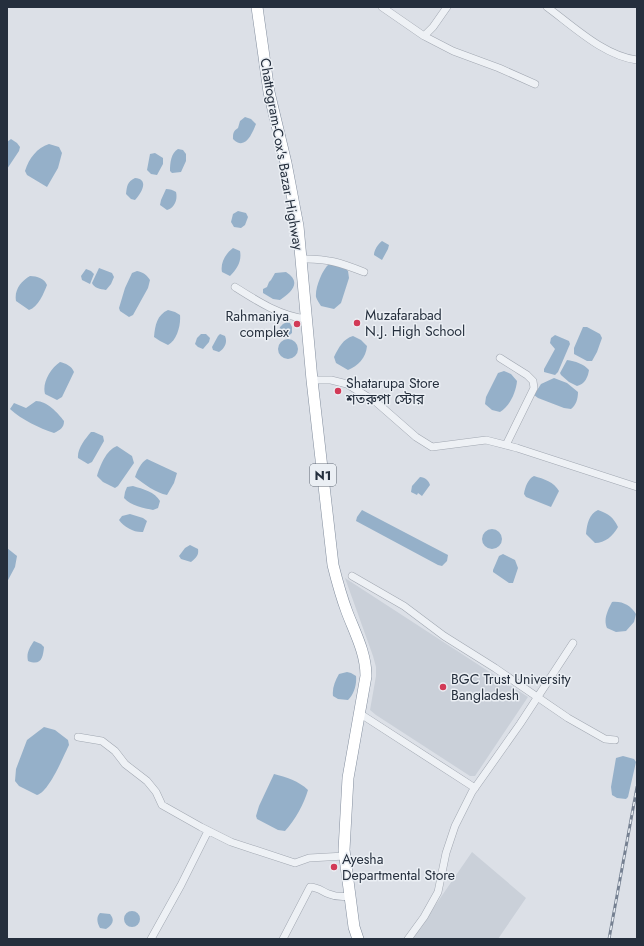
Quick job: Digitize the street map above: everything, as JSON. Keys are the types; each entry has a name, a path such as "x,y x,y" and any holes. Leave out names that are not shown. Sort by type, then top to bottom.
{"highway":[{"name":"Chattogram-Cox's Bazar Highway","path":"257,7 269,92 290,179 298,226 312,380 334,565 339,588 362,648 366,665 366,676 348,778 344,850 354,927 358,939"}],"street":[{"path":"382,7 424,36 453,51 499,68 535,84"},
{"path":"424,36 433,27 447,7"},
{"path":"547,7 587,37 613,54 637,60"},
{"path":"301,259 324,259 341,263 364,272"},
{"path":"234,287 294,318 307,319"},
{"path":"500,358 527,374 533,381 534,388 506,445"},
{"path":"312,380 331,380 347,384 376,402 416,437 432,447 486,440 637,486"},
{"path":"352,576 404,606 444,636 568,718 605,739 615,740"},
{"path":"408,939 424,917 438,892 446,853 455,826 475,788 538,697 573,643"},
{"path":"359,713 475,788"},
{"path":"78,738 102,741 115,751 125,764 147,781 156,792 162,805 231,842 295,863 309,858 345,856"},
{"path":"152,939 208,831"},
{"path":"283,939 310,887 315,887 329,894 341,897 350,896"}],"shaded area":[{"name":"BGC Trust University Bangladesh","path":"345,578 528,697 475,776 470,776 370,710 376,676 376,667"},
{"path":"472,852 526,898 498,939 412,939"}],"water":[{"path":"245,117 251,119 256,124 248,140 241,143 233,139 233,134 238,128 240,121"},
{"path":"11,139 20,147 7,169 7,142"},
{"path":"49,144 59,147 62,153 58,168 47,187 27,175 25,171 34,154"},
{"path":"178,149 183,150 186,154 186,161 181,172 172,173 170,171 171,158"},
{"path":"155,153 163,158 163,164 157,175 151,174 147,170 150,154"},
{"path":"135,178 142,181 143,187 142,191 135,200 131,199 126,194 128,184"},
{"path":"166,189 176,192 176,201 173,206 167,210 160,205"},
{"path":"238,211 246,213 248,217 245,225 241,228 234,227 231,222 233,214"},
{"path":"382,241 389,245 382,260 374,255 376,247"},
{"path":"233,248 240,251 240,261 237,268 230,276 222,272 222,265 226,255"},
{"path":"329,264 345,268 348,271 349,278 341,303 334,309 321,306 316,297 320,279 324,270"},
{"path":"99,268 112,273 114,277 106,290 99,289 92,283"},
{"path":"86,269 94,274 90,284 82,280 81,276"},
{"path":"137,271 145,274 150,280 148,288 133,315 129,317 120,311 119,308 125,288 132,273"},
{"path":"286,272 294,279 294,287 288,294 280,300 273,299 263,293 263,289 267,287 275,273"},
{"path":"30,276 40,278 47,285 38,303 29,310 16,301 16,293 19,286"},
{"path":"168,310 180,315 180,319 176,336 168,345 154,337 157,321 164,312"},
{"path":"287,322 290,323 292,327 292,333 286,338 278,335 280,327"},
{"path":"583,327 587,327 600,334 602,338 592,361 587,361 574,354 574,348"},
{"path":"201,334 206,334 210,338 209,342 203,349 195,344 197,338"},
{"path":"220,334 225,336 226,343 219,352 213,350 212,347"},
{"path":"555,335 569,341 570,344 558,372 555,375 544,372 544,369 555,349 550,343 551,338"},
{"path":"353,336 361,340 367,346 361,361 348,370 336,363 334,357 344,341"},
{"path":"288,339 295,342 298,349 295,356 288,359 281,356 278,349 281,342"},
{"path":"567,360 579,363 589,370 586,380 582,384 577,386 569,382 561,375 560,373"},
{"path":"60,362 70,366 74,372 62,397 57,400 45,394 44,390 50,372"},
{"path":"504,371 511,374 517,381 512,398 507,406 500,412 492,410 485,404 486,397 498,373"},
{"path":"554,378 567,383 578,392 576,402 571,409 564,408 534,395 541,384"},
{"path":"36,401 48,405 59,414 64,421 63,425 58,431 54,433 37,426 25,420 10,409 14,403 26,408"},
{"path":"91,432 103,436 104,441 92,462 88,464 78,458 78,455 82,444"},
{"path":"117,446 132,456 134,463 115,488 103,482 97,476 107,455"},
{"path":"147,459 177,473 174,483 167,495 154,490 135,477 141,464"},
{"path":"534,476 552,483 559,491 551,507 526,497 524,494 527,484"},
{"path":"420,477 429,482 430,485 422,496 418,493 417,495 411,492 412,486"},
{"path":"133,486 155,495 160,501 158,508 153,510 134,505 127,501 124,498 127,487"},
{"path":"362,510 448,555 447,561 442,566 438,565 356,521"},
{"path":"598,510 610,516 618,527 608,538 602,542 595,543 586,534 588,523 592,514"},
{"path":"130,514 143,518 147,521 143,532 137,532 130,529 119,520 122,516"},
{"path":"492,529 499,532 502,539 499,546 492,549 485,546 482,539 485,532"},
{"path":"190,545 198,549 197,556 191,562 181,559 179,556 185,548"},
{"path":"7,548 17,556 15,567 7,582"},
{"path":"503,554 515,560 518,568 513,583 509,583 493,572 499,556"},
{"path":"612,602 620,602 626,605 636,614 634,622 626,631 616,632 607,628 606,618"},
{"path":"34,641 44,647 42,658 39,662 28,661 29,650"},
{"path":"347,672 356,676 355,689 348,700 338,699 333,696 336,679 339,674"},
{"path":"44,727 55,730 68,740 69,745 51,781 42,792 37,795 19,786 15,781 16,769 27,740"},
{"path":"623,756 634,759 636,762 628,797 626,799 617,798 612,795 611,787 616,758"},
{"path":"274,774 288,778 308,790 299,812 285,831 278,830 257,819 256,816"},
{"path":"132,911 139,916 140,919 135,926 132,927 125,922 124,919 129,912"},
{"path":"100,913 110,914 113,920 112,924 106,929 100,928 98,924 97,918"}],"railway":[{"path":"609,939 637,787"}],"place":[{"name":"Muzafarabad N.J. High School","path":"357,323"},
{"name":"Rahmaniya complex","path":"297,324"},
{"name":"Shatarupa Store শতরুপা স্টোর","path":"338,391"},
{"name":"BGC Trust University Bangladesh","path":"443,687"},
{"name":"Ayesha Departmental Store","path":"334,867"}]}
